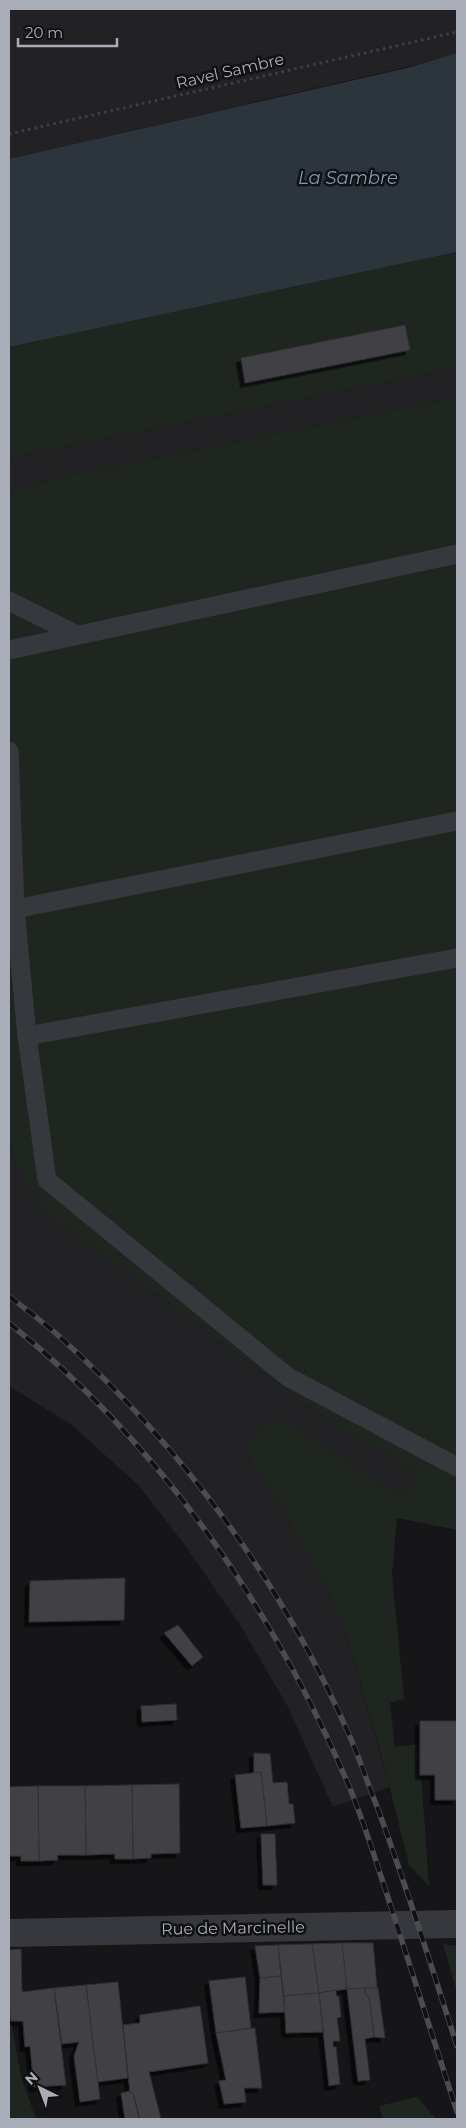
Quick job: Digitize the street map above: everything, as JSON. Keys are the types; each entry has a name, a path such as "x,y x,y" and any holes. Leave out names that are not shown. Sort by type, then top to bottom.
{"street":[{"name":"Rue de Marcinelle","path":"9,1933 457,1924"}],"lane":[{"path":"9,650 457,554"},
{"path":"9,601 77,635"},
{"path":"9,751 14,909 27,1036 48,1180 288,1377 457,1467"},
{"path":"14,909 457,822"},
{"path":"27,1036 457,958"}],"path":[{"name":"Ravel Sambre","path":"9,134 457,32"}],"shaded area":[{"path":"9,9 457,9 457,53 407,67 9,159"},
{"path":"457,252 457,368 9,458 9,347"},
{"path":"457,368 457,397 54,478 9,491 9,458"},
{"path":"457,397 457,1530 397,1518 392,1574 404,1699 390,1703 395,1747 419,1744 429,1886 409,1865 384,1764 342,1621 304,1547 243,1447 278,1417 401,1498 418,1472 337,1427 44,1211 26,1185 9,1145 9,491 54,478"},
{"path":"9,1145 26,1185 44,1211 337,1427 418,1472 401,1499 278,1418 243,1447 304,1547 342,1621 390,1787 333,1807 288,1707 240,1625 185,1545 138,1485 72,1425 9,1386"},
{"path":"443,1944 457,1946 457,1992"},
{"path":"9,2009 21,2077 36,2119 9,2119"},
{"path":"417,2097 436,2119 383,2119 379,2106"}],"water":[{"name":"La Sambre","path":"457,53 457,252 9,347 9,159 407,68"}],"building":[{"path":"405,325 410,350 245,383 241,358"},
{"path":"125,1578 124,1620 29,1622 30,1581"},
{"path":"178,1625 203,1657 192,1666 164,1633"},
{"path":"176,1704 177,1720 142,1722 141,1706"},
{"path":"420,1721 457,1721 457,1800 435,1800 435,1775 420,1775"},
{"path":"254,1753 270,1754 273,1783 287,1782 289,1804 293,1804 295,1823 267,1826 261,1772 254,1773"},
{"path":"261,1772 267,1826 241,1828 235,1775"},
{"path":"179,1784 180,1853 151,1854 151,1858 133,1859 132,1785"},
{"path":"132,1785 133,1859 115,1859 115,1854 86,1855 85,1786"},
{"path":"38,1786 85,1786 86,1855 57,1855 58,1860 39,1861"},
{"path":"38,1786 39,1861 21,1861 21,1856 9,1856 9,1787"},
{"path":"261,1834 275,1834 277,1885 263,1885"},
{"path":"342,1943 373,1943 377,1988 347,1989"},
{"path":"342,1943 347,1989 319,1993 312,1944"},
{"path":"312,1944 319,1993 284,1996 278,1945"},
{"path":"278,1945 281,1976 260,1978 255,1946"},
{"path":"21,1949 22,1992 54,1988 66,2085 34,2087 30,2046 25,2047 23,2021 11,2021 9,2006 9,1950"},
{"path":"281,1976 285,2012 259,2013 260,1978"},
{"path":"245,1977 251,2028 216,2033 209,1981"},
{"path":"118,1982 128,2078 97,2082 86,1985"},
{"path":"86,1985 100,2099 80,2102 74,2056 79,2042 62,2044 54,1988"},
{"path":"365,1988 378,1988 385,2038 374,2037 369,1997 365,1994"},
{"path":"365,1988 365,1994 369,1997 374,2037 365,2039 370,2080 358,2081 347,1989"},
{"path":"336,1990 336,1995 339,1997 341,2017 337,2018 340,2041 333,2041 333,2047 336,2047 340,2084 329,2086 319,1993"},
{"path":"319,1993 323,2032 286,2033 284,1996"},
{"path":"200,2006 208,2063 149,2072 161,2119 140,2119 133,2093 130,2093 123,2025 140,2023 140,2015"},
{"path":"255,2028 262,2088 244,2088 246,2102 224,2104 219,2081 226,2080 216,2033"},
{"path":"130,2091 130,2093 133,2093 139,2118 125,2119 121,2093"}],"railway":[{"path":"9,1296 61,1338 106,1381 189,1473 227,1522 295,1627 324,1681 357,1754 398,1864 457,2046"},
{"path":"9,1323 64,1371 115,1422 163,1476 207,1533 248,1593 285,1655 319,1720 349,1786 367,1833 457,2112"}]}
